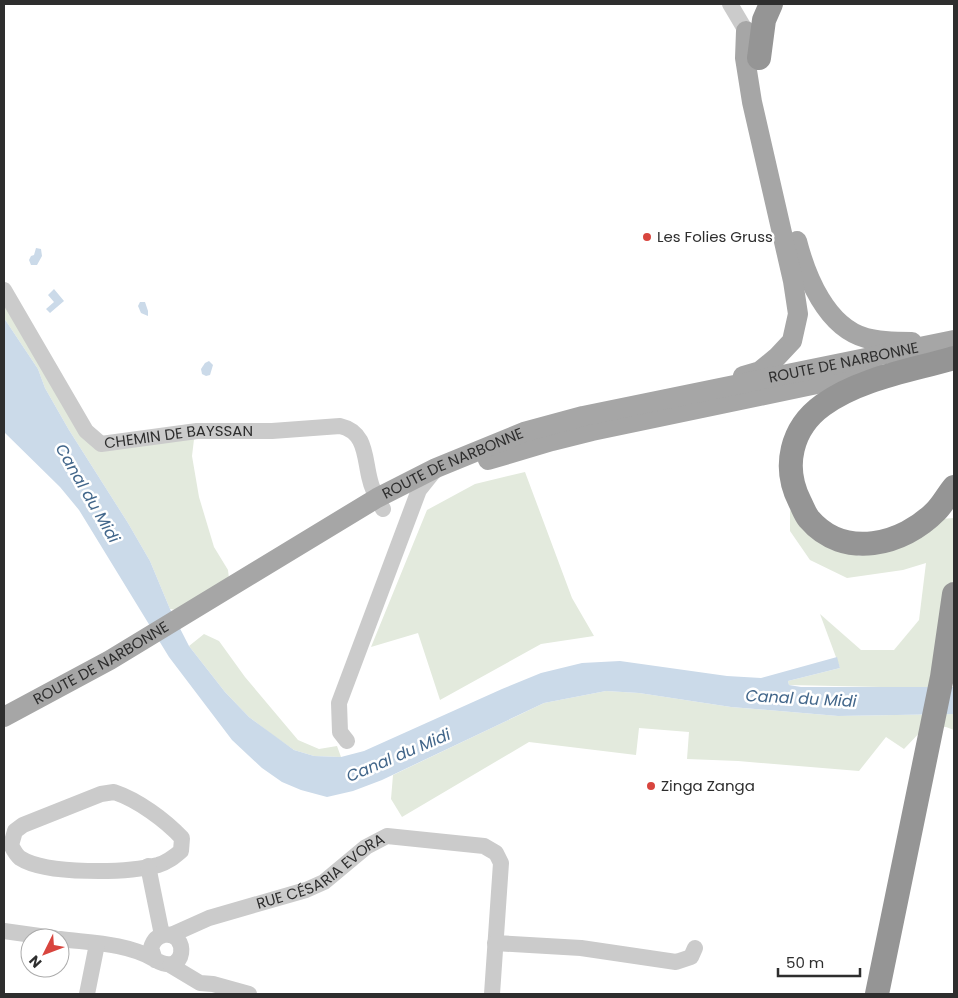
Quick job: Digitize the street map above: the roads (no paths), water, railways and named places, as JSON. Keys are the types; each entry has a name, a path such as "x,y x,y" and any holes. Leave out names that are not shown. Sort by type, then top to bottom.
{"highway":[{"path":"747,11 759,58"},
{"path":"954,356 868,382 842,393 822,406 804,424 794,446 790,470 796,494 808,518 827,534 849,543 870,544 894,539 920,525 937,510 954,486"},
{"path":"949,674 954,594"},
{"path":"877,994 949,674 954,644"},
{"path":"884,994 934,736"}],"main road":[{"path":"638,405 760,370 777,357 792,341 798,314 793,281 752,102 745,58 747,11"},
{"path":"759,58 762,97 800,253 809,281 821,302 840,323 865,338 896,342 954,340"},
{"name":"ROUTE DE NARBONNE","path":"4,729 61,701 142,647 380,504 436,468 524,432 583,416 954,340"},
{"name":"ROUTE DE NARBONNE","path":"380,504 419,490 469,467 552,440 954,356"},
{"name":"ROUTE DE NARBONNE","path":"4,717 142,647"}],"street":[{"name":"CHEMIN DE BAYSSAN","path":"4,290 86,431 101,444 198,431 272,431 340,426 349,428 357,434 362,443 370,482 380,504"},
{"path":"347,741 340,732 339,703 419,490 436,468"},
{"path":"114,792 126,796 168,824 182,838 181,851 172,859 157,865 148,866 117,871 90,872 40,865 18,857 11,845 16,831 23,825 101,794 114,792"},
{"name":"RUE CÉSARIA EVORA","path":"116,946 136,944 163,936 209,918 306,890 324,882 366,847 387,836 484,846 496,853 501,863 492,994"},
{"path":"148,866 163,936"},
{"name":"RUE CÉSARIA EVORA","path":"172,958 209,918"},
{"path":"4,931 20,933"},
{"path":"163,936 151,948 172,958 213,984 249,994"},
{"path":"163,936 179,941 172,958"},
{"path":"70,940 116,946 142,954 172,958"},
{"path":"87,994 97,944"},
{"path":"495,944 581,948 676,962 691,957 695,948"}],"water":[{"path":"36,248 41,249 42,256 37,265 31,265 29,260 34,255"},
{"path":"54,289 64,301 50,313 46,309 54,302 48,295"},
{"path":"140,302 145,302 148,316 141,313 138,306"},
{"name":"Canal du Midi","path":"4,318 38,369 45,388 69,430 150,561 170,609 189,646 225,692 249,717 294,750 314,756 341,757 364,751 541,673 582,663 620,661 727,676 761,678 837,657 840,668 788,681 789,685 801,687 954,687 954,714 838,716 731,707 639,693 606,691 544,703 382,780 353,791 327,797 301,790 282,782 262,768 232,740 169,657 79,510 60,487 4,432"},
{"path":"209,361 213,365 210,375 206,376 202,374 201,369"}],"place":[{"name":"Les Folies Gruss","path":"647,237"},
{"name":"Zinga Zanga","path":"651,786"}]}
